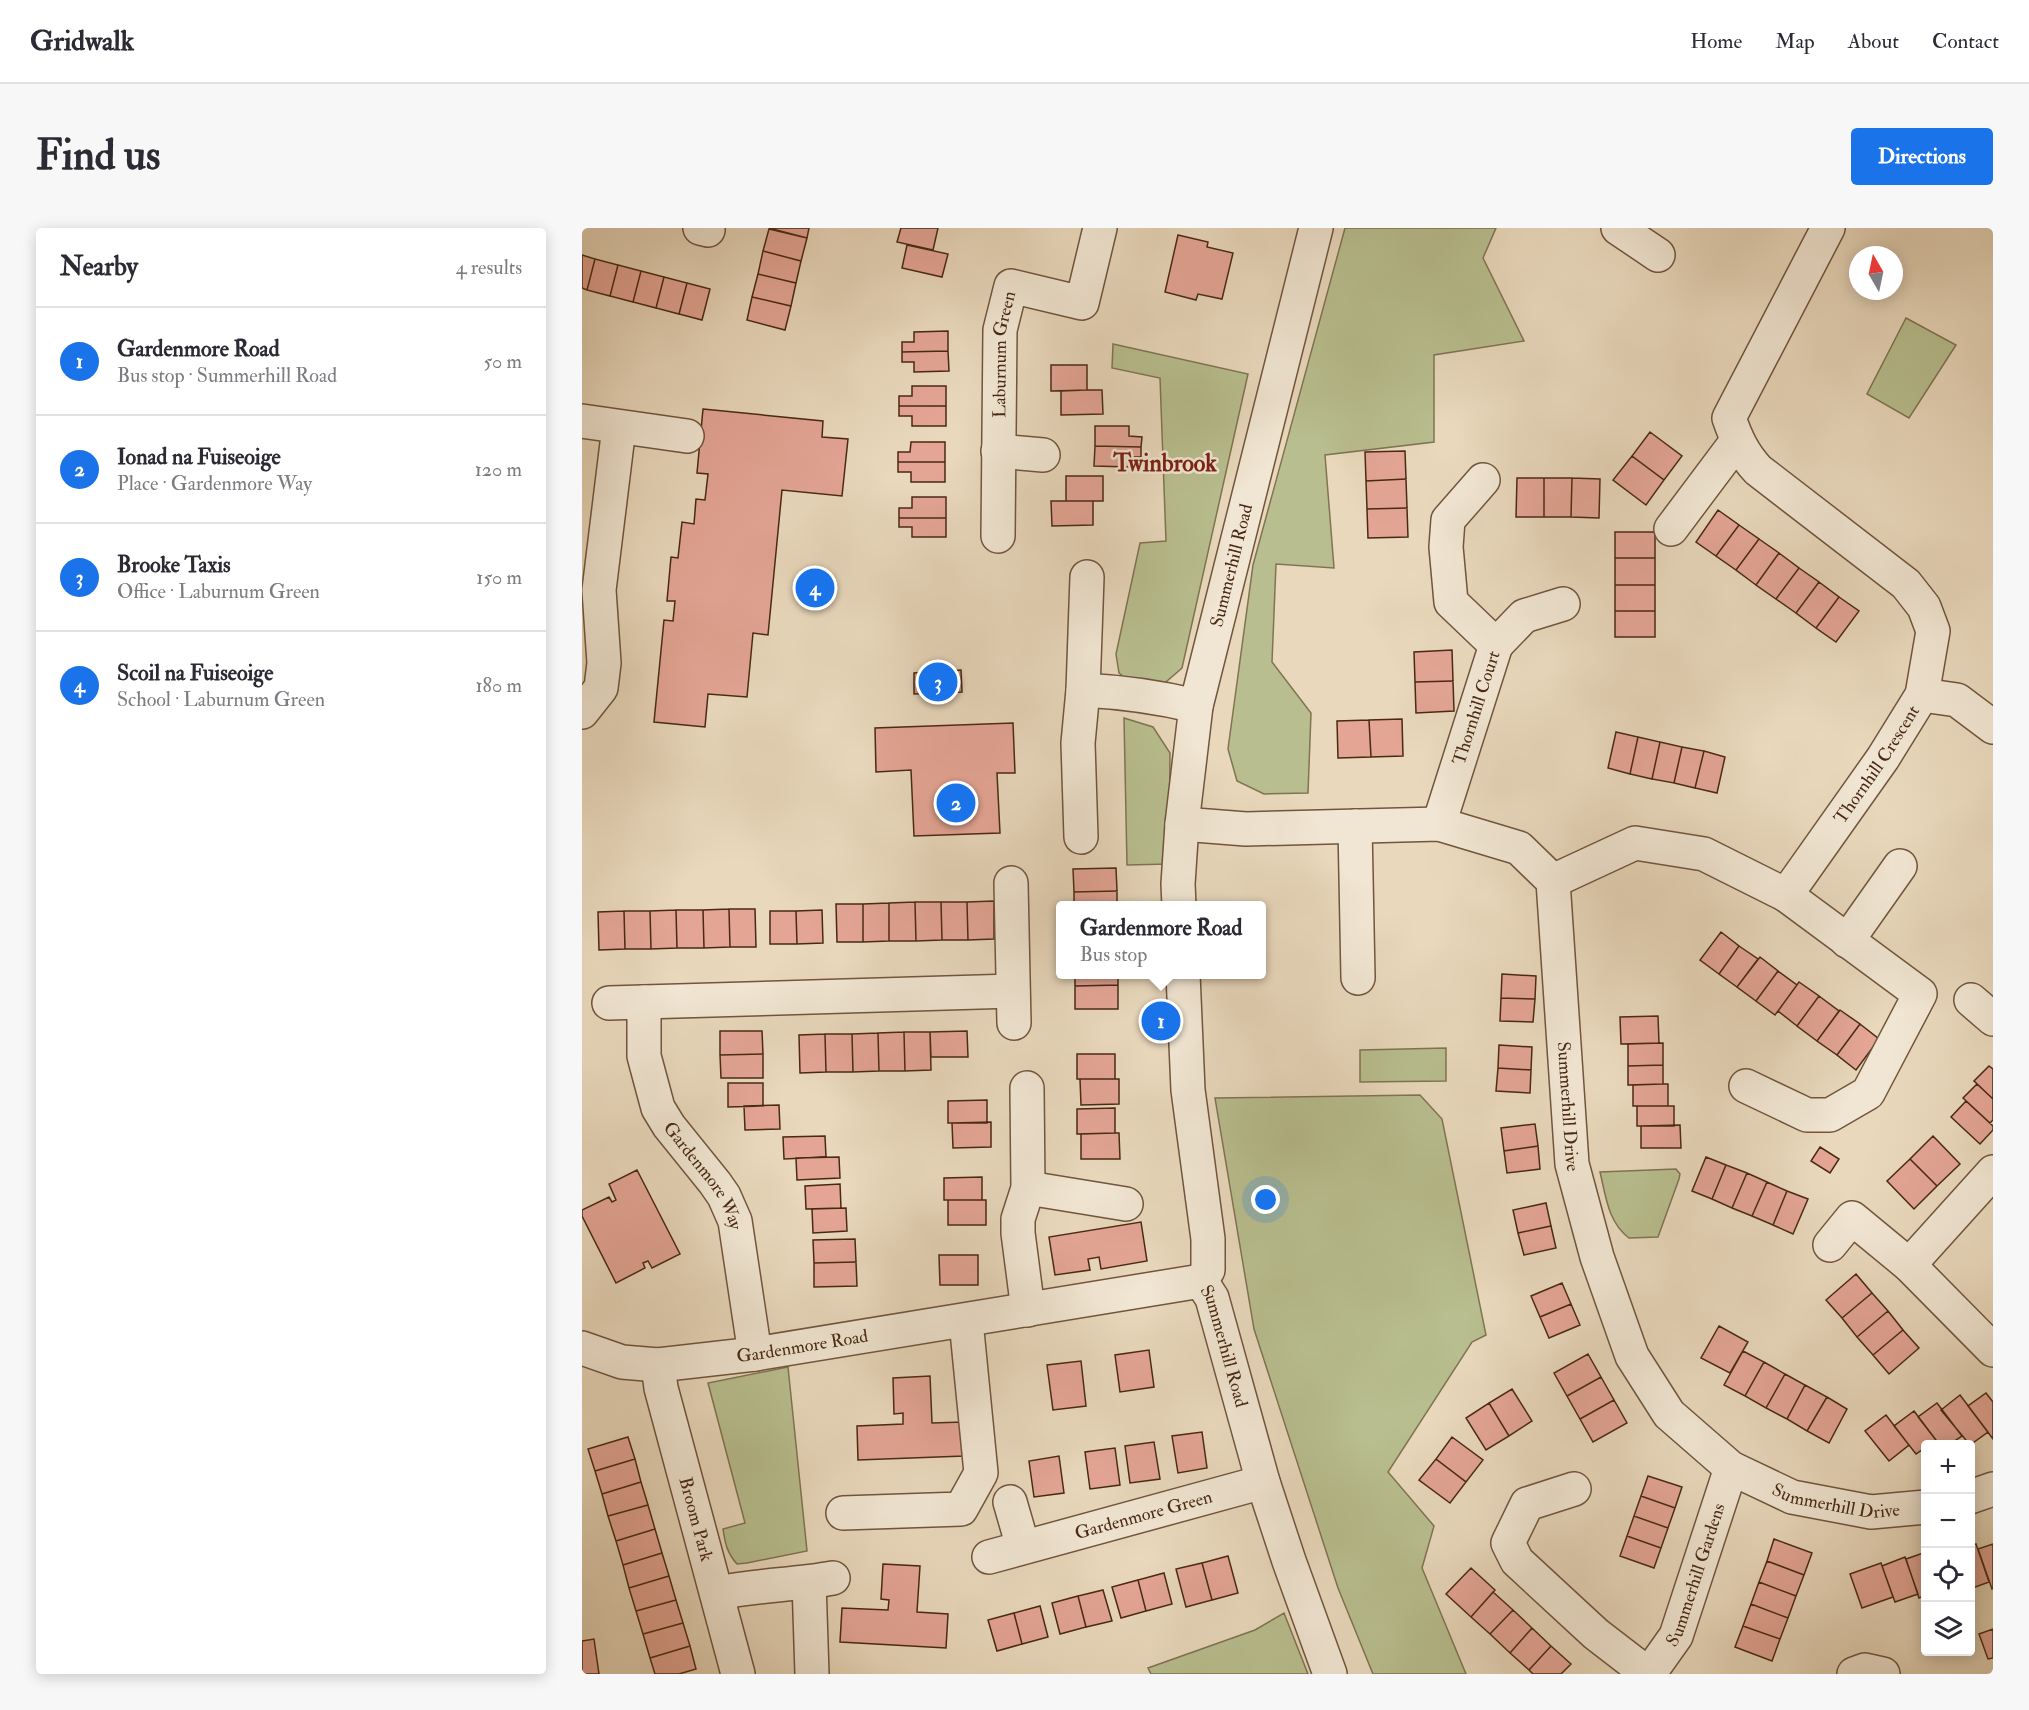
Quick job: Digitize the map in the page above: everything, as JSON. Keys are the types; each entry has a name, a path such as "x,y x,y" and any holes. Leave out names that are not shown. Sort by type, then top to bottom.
{"street":[{"name":"Laburnum Green","path":"998,536 1000,330 1011,286 1082,303 1100,228"},
{"name":"Summerhill Road","path":"1179,901 1182,824 1196,706 1316,228"},
{"path":"1618,228 1658,255"},
{"name":"Thornhill Crescent","path":"1786,896 1883,758 1922,695 1933,631 1924,607 1906,584 1758,470 1737,441 1729,418 1828,228"},
{"path":"582,421 687,436"},
{"path":"582,712 601,688 604,663 598,590 619,426"},
{"path":"1671,529 1737,441"},
{"path":"998,451 1043,455"},
{"name":"Thornhill Court","path":"1439,824 1496,645 1451,602 1446,547 1448,520 1483,480"},
{"path":"1081,837 1078,742 1083,690 1087,577"},
{"path":"1496,645 1524,616 1563,604"},
{"path":"1083,690 1174,700 1196,706"},
{"path":"1922,695 1958,700 1993,727"},
{"path":"1182,824 1246,829 1439,824 1519,848 1553,881 1635,843 1704,854 1786,896 1920,994 1868,1094 1830,1115 1807,1115 1746,1086"},
{"path":"1355,826 1358,978"},
{"path":"1847,941 1900,866"},
{"name":"Summerhill Drive","path":"1553,881 1572,1164 1597,1257 1632,1356 1669,1414 1731,1468 1792,1497 1871,1512 1921,1507"},
{"path":"1011,883 1014,1023"},
{"name":"Summerhill Road","path":"1183,979 1188,1090 1208,1239 1208,1270 1201,1281 1212,1298 1263,1482 1289,1562 1330,1674"},
{"path":"609,1003 1013,991"},
{"name":"Gardenmore Way","path":"644,1002 644,1056 658,1108 669,1126 716,1183 735,1221 755,1354"},
{"path":"1026,1088 1028,1188 1018,1226 1028,1310"},
{"path":"1909,1265 1993,1172"},
{"path":"1028,1188 1126,1204"},
{"path":"1830,1245 1852,1218 1909,1265 1993,1350"},
{"name":"Gardenmore Road","path":"582,1348 622,1362 658,1365 755,1354 1201,1281"},
{"path":"850,1507 961,1509 981,1473 966,1321"},
{"name":"Broom Park","path":"658,1365 661,1388 738,1674"},
{"name":"Summerhill Gardens","path":"1574,1489 1527,1504 1509,1543 1517,1561 1596,1634 1648,1674 1676,1636 1731,1468"},
{"name":"Gardenmore Green","path":"989,1557 1263,1482"},
{"path":"1975,1496 1993,1489"},
{"path":"1010,1502 1023,1547"},
{"path":"718,1593 743,1588 821,1580 812,1674"},
{"path":"1854,1674 1865,1670 1883,1674"}],"green space":[{"path":"1345,228 1496,228 1483,258 1524,341 1434,355 1434,442 1325,455 1334,568 1276,564 1272,662 1311,713 1308,793 1264,794 1237,781 1228,749 1253,565"},
{"path":"1906,318 1956,345 1909,418 1867,394"},
{"path":"1113,344 1248,374 1182,668 1160,687 1136,687 1119,673 1116,654 1140,543 1166,541 1160,378 1112,368"},
{"path":"1124,718 1153,727 1170,753 1169,864 1127,865"},
{"path":"1446,1048 1446,1081 1360,1082 1360,1050"},
{"path":"1420,1095 1442,1119 1486,1335 1472,1342 1388,1472 1434,1526 1422,1568 1466,1674 1373,1674 1338,1588 1254,1329 1215,1098"},
{"path":"1676,1169 1680,1174 1679,1179 1658,1237 1629,1238 1612,1217 1600,1172"},
{"path":"788,1367 807,1551 737,1564 727,1548 723,1529 745,1523 708,1383"},
{"path":"1284,1613 1308,1674 1151,1674 1148,1668 1255,1630"}],"building":[{"path":"769,228 809,228 807,238"},
{"path":"901,228 938,228 933,250 897,242"},
{"path":"769,229 807,238 801,261 763,251"},
{"path":"1178,235 1208,242 1207,247 1233,253 1222,299 1198,294 1196,300 1165,292"},
{"path":"907,245 948,254 942,277 902,268"},
{"path":"763,251 801,261 796,283 758,274"},
{"path":"582,255 595,259 587,290 582,288"},
{"path":"595,259 618,265 610,296 587,290"},
{"path":"618,265 641,271 633,302 610,296"},
{"path":"641,271 664,277 656,308 633,302"},
{"path":"758,274 796,283 791,306 752,297"},
{"path":"664,277 687,283 679,314 656,308"},
{"path":"687,283 710,289 702,320 679,314"},
{"path":"752,297 791,306 785,330 747,320"},
{"path":"948,331 948,351 902,352 902,342 914,342 914,332"},
{"path":"948,351 949,371 914,372 914,362 902,362 902,352"},
{"path":"1051,365 1087,365 1087,390 1051,391"},
{"path":"912,386 946,386 946,406 899,406 899,396 912,396"},
{"path":"1102,390 1103,414 1061,415 1061,391"},
{"path":"899,406 946,406 946,426 912,426 912,416 899,416"},
{"path":"703,409 823,421 822,437 848,439 842,496 782,490 768,635 753,633 747,697 708,694 705,727 654,722 664,620 673,621 675,601 667,601 671,557 678,558 682,522 694,524 696,499 705,500 708,474 697,473"},
{"path":"1095,426 1129,426 1129,436 1142,437 1141,447 1095,446"},
{"path":"1650,432 1682,456 1664,480 1632,456"},
{"path":"911,442 945,442 945,462 898,462 898,452 910,452"},
{"path":"1095,446 1141,447 1141,457 1129,457 1129,467 1094,466"},
{"path":"1405,451 1406,479 1366,481 1365,452"},
{"path":"1632,456 1664,480 1646,505 1613,480"},
{"path":"898,462 945,462 945,482 911,482 911,472 898,472"},
{"path":"1066,476 1103,476 1103,501 1066,501"},
{"path":"1517,478 1544,478 1544,517 1516,517"},
{"path":"1544,478 1572,478 1571,517 1544,517"},
{"path":"1572,478 1600,479 1599,518 1571,517"},
{"path":"1406,479 1407,508 1367,509 1366,481"},
{"path":"912,497 946,497 946,518 899,518 899,508 912,508"},
{"path":"1051,501 1093,501 1093,525 1052,526"},
{"path":"1407,508 1408,537 1368,538 1367,509"},
{"path":"1718,510 1739,525 1716,556 1696,542"},
{"path":"899,518 946,518 946,537 912,537 912,527 899,527"},
{"path":"1739,525 1759,539 1736,570 1716,556"},
{"path":"1615,532 1655,532 1655,558 1615,558"},
{"path":"1759,539 1779,553 1756,585 1736,570"},
{"path":"1779,553 1799,568 1776,599 1756,585"},
{"path":"1615,558 1655,558 1655,585 1615,585"},
{"path":"1799,568 1819,582 1796,613 1776,599"},
{"path":"1819,582 1839,597 1816,628 1796,613"},
{"path":"1615,585 1655,585 1655,611 1615,611"},
{"path":"1839,597 1859,611 1836,642 1816,628"},
{"path":"1615,611 1655,611 1655,637 1615,637"},
{"path":"1452,650 1453,681 1415,682 1414,652"},
{"path":"961,670 962,692 914,694 914,673"},
{"path":"1453,681 1454,711 1416,713 1415,682"},
{"path":"1402,719 1403,756 1371,757 1369,720"},
{"path":"1369,720 1371,757 1338,758 1337,721"},
{"path":"1013,723 1015,773 997,773 1000,833 914,836 911,770 876,772 875,728"},
{"path":"1616,732 1638,737 1630,774 1608,768"},
{"path":"1638,737 1660,742 1652,779 1630,774"},
{"path":"1660,742 1682,747 1674,783 1652,779"},
{"path":"1682,747 1704,751 1695,788 1674,783"},
{"path":"1704,751 1725,757 1717,793 1695,788"},
{"path":"1116,868 1117,891 1074,892 1073,869"},
{"path":"1117,891 1117,901 1074,901 1074,892"},
{"path":"994,901 994,939 968,940 967,902"},
{"path":"915,902 916,941 889,941 889,903"},
{"path":"915,902 941,902 942,940 916,941"},
{"path":"941,902 967,902 968,940 942,940"},
{"path":"889,903 889,941 863,942 863,904"},
{"path":"836,904 863,904 863,942 837,942"},
{"path":"729,909 755,909 756,947 730,947"},
{"path":"729,909 730,947 704,948 703,910"},
{"path":"676,910 703,910 704,948 677,948"},
{"path":"676,910 677,948 651,949 650,911"},
{"path":"822,910 823,943 797,944 796,911"},
{"path":"624,911 650,911 651,949 625,949"},
{"path":"624,911 625,949 599,950 598,912"},
{"path":"770,911 796,911 797,944 770,944"},
{"path":"1721,932 1739,946 1719,974 1700,960"},
{"path":"1739,946 1758,959 1737,987 1719,974"},
{"path":"1760,957 1778,971 1756,1001 1737,987"},
{"path":"1778,971 1797,985 1775,1015 1756,1001"},
{"path":"1502,974 1536,976 1535,999 1501,998"},
{"path":"1075,979 1118,979 1118,985 1075,986"},
{"path":"1799,982 1819,996 1797,1026 1778,1011"},
{"path":"1118,985 1118,1009 1075,1009 1075,986"},
{"path":"1819,996 1839,1011 1817,1041 1797,1026"},
{"path":"1501,998 1535,999 1533,1022 1500,1021"},
{"path":"1840,1010 1860,1024 1837,1055 1817,1041"},
{"path":"1658,1016 1659,1043 1621,1044 1620,1017"},
{"path":"1860,1024 1879,1039 1856,1070 1837,1055"},
{"path":"720,1031 762,1031 763,1054 720,1055"},
{"path":"967,1031 968,1057 931,1057 930,1032"},
{"path":"904,1032 905,1071 879,1071 878,1033"},
{"path":"904,1032 930,1032 931,1070 905,1071"},
{"path":"878,1033 879,1071 853,1072 852,1034"},
{"path":"825,1034 826,1072 800,1073 799,1035"},
{"path":"825,1034 852,1034 853,1072 826,1072"},
{"path":"1663,1043 1663,1065 1628,1066 1628,1044"},
{"path":"1499,1045 1532,1047 1531,1070 1498,1068"},
{"path":"763,1054 763,1078 721,1078 720,1055"},
{"path":"1077,1054 1115,1054 1115,1079 1077,1079"},
{"path":"1663,1065 1663,1084 1628,1085 1628,1066"},
{"path":"1989,1066 1993,1069 1993,1099 1974,1081"},
{"path":"1498,1068 1531,1070 1530,1093 1496,1091"},
{"path":"1080,1079 1119,1079 1119,1104 1081,1105"},
{"path":"728,1083 763,1083 763,1106 728,1107"},
{"path":"1668,1084 1668,1106 1633,1106 1633,1085"},
{"path":"1977,1084 1993,1099 1993,1120 1990,1123 1963,1098"},
{"path":"987,1100 987,1123 948,1123 948,1101"},
{"path":"1966,1101 1993,1126 1993,1130 1980,1144 1951,1117"},
{"path":"779,1105 780,1129 745,1130 744,1106"},
{"path":"1637,1106 1674,1106 1674,1126 1637,1126"},
{"path":"1115,1108 1115,1133 1077,1134 1077,1109"},
{"path":"991,1122 991,1147 953,1148 952,1123"},
{"path":"1535,1124 1538,1146 1504,1151 1501,1128"},
{"path":"1680,1125 1681,1148 1641,1148 1641,1126"},
{"path":"1119,1133 1120,1159 1081,1159 1081,1134"},
{"path":"825,1136 826,1157 784,1159 783,1137"},
{"path":"1933,1136 1960,1164 1937,1186 1910,1159"},
{"path":"1538,1146 1540,1169 1507,1173 1504,1151"},
{"path":"1820,1147 1839,1159 1830,1173 1811,1161"},
{"path":"839,1157 840,1178 797,1180 796,1158"},
{"path":"1706,1157 1726,1165 1712,1199 1692,1191"},
{"path":"1910,1159 1937,1186 1914,1209 1887,1181"},
{"path":"1726,1165 1747,1173 1732,1208 1712,1199"},
{"path":"637,1170 680,1254 652,1268 648,1261 643,1263 645,1268 616,1283 582,1216 582,1210 609,1197 612,1202 616,1200 609,1184"},
{"path":"1747,1173 1767,1182 1752,1216 1732,1208"},
{"path":"982,1177 982,1200 944,1200 944,1178"},
{"path":"1767,1182 1787,1191 1773,1225 1752,1216"},
{"path":"840,1184 841,1208 806,1209 805,1186"},
{"path":"1787,1191 1808,1199 1793,1234 1773,1225"},
{"path":"948,1200 986,1200 986,1225 948,1225"},
{"path":"1546,1203 1551,1226 1518,1233 1513,1210"},
{"path":"846,1208 847,1231 813,1233 812,1209"},
{"path":"1141,1222 1147,1261 1101,1269 1099,1257 1088,1259 1090,1270 1055,1275 1049,1237"},
{"path":"1551,1226 1556,1248 1524,1255 1518,1233"},
{"path":"855,1239 856,1262 814,1263 813,1240"},
{"path":"939,1255 978,1255 978,1285 940,1285"},
{"path":"856,1262 857,1286 814,1287 814,1263"},
{"path":"1856,1274 1872,1293 1842,1318 1826,1300"},
{"path":"1562,1283 1571,1304 1540,1317 1531,1296"},
{"path":"1872,1293 1888,1311 1857,1337 1842,1318"},
{"path":"1571,1304 1580,1325 1549,1338 1540,1317"},
{"path":"1888,1311 1903,1330 1873,1355 1857,1337"},
{"path":"1719,1326 1748,1342 1730,1373 1701,1358"},
{"path":"1903,1330 1919,1348 1889,1374 1873,1355"},
{"path":"1149,1350 1154,1387 1120,1392 1115,1355"},
{"path":"1743,1351 1764,1362 1745,1396 1724,1385"},
{"path":"1588,1354 1601,1377 1567,1396 1554,1373"},
{"path":"1081,1361 1086,1406 1053,1410 1047,1365"},
{"path":"1764,1362 1785,1374 1766,1408 1745,1396"},
{"path":"1785,1374 1805,1385 1787,1419 1766,1408"},
{"path":"930,1376 932,1423 963,1422 964,1456 858,1460 857,1426 903,1424 903,1413 894,1414 893,1378"},
{"path":"1601,1377 1614,1400 1580,1419 1567,1396"},
{"path":"1805,1385 1827,1397 1807,1431 1787,1419"},
{"path":"1512,1389 1532,1421 1509,1436 1489,1403"},
{"path":"1986,1393 1993,1402 1993,1439 1968,1406"},
{"path":"1960,1395 1988,1432 1975,1441 1966,1440 1941,1410"},
{"path":"1827,1397 1847,1409 1829,1443 1807,1431"},
{"path":"1614,1400 1627,1423 1593,1442 1580,1419"},
{"path":"1489,1403 1509,1436 1486,1450 1466,1418"},
{"path":"1937,1403 1962,1436 1956,1440 1936,1440 1918,1417"},
{"path":"1914,1411 1936,1440 1921,1440 1921,1450 1916,1454 1894,1426"},
{"path":"1886,1415 1909,1445 1889,1461 1865,1431"},
{"path":"1202,1432 1207,1468 1178,1473 1172,1436"},
{"path":"628,1437 635,1459 595,1471 588,1449"},
{"path":"1452,1437 1483,1460 1466,1482 1436,1459"},
{"path":"1154,1442 1160,1479 1130,1483 1125,1446"},
{"path":"1115,1448 1120,1485 1090,1489 1085,1452"},
{"path":"1059,1456 1064,1493 1034,1497 1029,1461"},
{"path":"635,1459 641,1482 602,1494 595,1471"},
{"path":"1436,1459 1466,1482 1450,1503 1419,1480"},
{"path":"1648,1476 1682,1487 1675,1508 1641,1496"},
{"path":"641,1482 648,1505 608,1516 602,1494"},
{"path":"1641,1496 1675,1508 1668,1528 1634,1516"},
{"path":"648,1505 655,1529 616,1541 608,1516"},
{"path":"1634,1516 1668,1528 1661,1548 1627,1536"},
{"path":"655,1529 662,1553 623,1565 616,1541"},
{"path":"1627,1536 1661,1548 1654,1568 1620,1556"},
{"path":"1774,1539 1812,1553 1804,1575 1767,1561"},
{"path":"1975,1544 1989,1582 1975,1587 1975,1548"},
{"path":"1993,1544 1993,1588 1992,1589 1978,1549"},
{"path":"662,1553 669,1576 629,1588 623,1565"},
{"path":"1921,1554 1921,1597 1919,1598 1906,1559"},
{"path":"1228,1556 1238,1593 1212,1600 1202,1563"},
{"path":"1905,1557 1918,1594 1895,1602 1882,1566"},
{"path":"1767,1561 1804,1575 1796,1596 1759,1582"},
{"path":"1202,1563 1212,1600 1186,1607 1176,1569"},
{"path":"1881,1563 1893,1597 1862,1608 1850,1574"},
{"path":"883,1564 920,1566 917,1612 948,1614 946,1648 840,1642 842,1608 888,1610 889,1600 881,1599"},
{"path":"1471,1568 1495,1590 1471,1617 1446,1594"},
{"path":"1164,1573 1172,1604 1146,1611 1138,1580"},
{"path":"669,1576 676,1600 636,1611 629,1588"},
{"path":"1138,1580 1146,1611 1121,1618 1112,1587"},
{"path":"1759,1582 1796,1596 1788,1618 1751,1604"},
{"path":"1103,1590 1112,1621 1086,1627 1078,1596"},
{"path":"1493,1592 1513,1610 1490,1634 1471,1617"},
{"path":"1078,1596 1086,1627 1060,1634 1052,1603"},
{"path":"676,1600 683,1623 643,1634 636,1611"},
{"path":"1751,1604 1788,1618 1780,1639 1743,1626"},
{"path":"1040,1606 1048,1637 1022,1644 1014,1613"},
{"path":"1513,1610 1532,1628 1510,1653 1490,1634"},
{"path":"1014,1613 1022,1644 997,1651 988,1620"},
{"path":"683,1623 690,1646 650,1658 643,1634"},
{"path":"1743,1626 1780,1639 1772,1661 1735,1647"},
{"path":"1532,1628 1551,1646 1529,1670 1510,1653"},
{"path":"1993,1629 1993,1658 1988,1659 1979,1634"},
{"path":"594,1639 599,1674 582,1674 582,1641"},
{"path":"690,1646 696,1669 679,1674 655,1674 650,1658"},
{"path":"1551,1646 1571,1664 1561,1674 1533,1674 1529,1670"}],"place":[{"name":"Scoil na Fuiseoige","path":"815,588"},
{"name":"Brooke Taxis","path":"938,682"},
{"name":"Ionad na Fuiseoige","path":"956,803"},
{"name":"Gardenmore Road","path":"1161,1021"}],"district":[{"name":"Twinbrook","path":"1165,463"}]}
